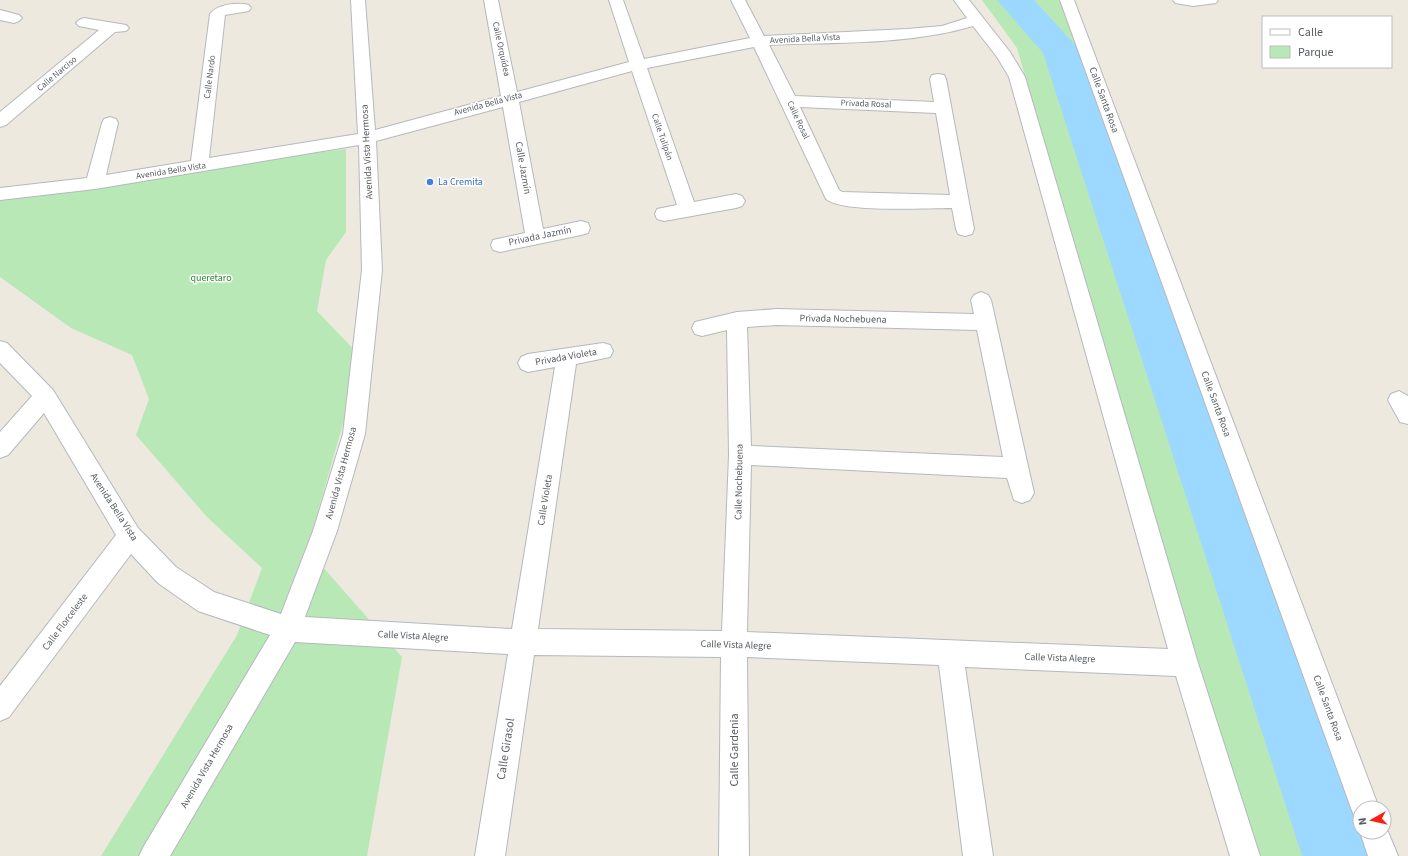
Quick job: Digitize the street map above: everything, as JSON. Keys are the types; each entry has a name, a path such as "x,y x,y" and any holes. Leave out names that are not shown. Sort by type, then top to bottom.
{"street":[{"name":"Avenida Vista Hermosa","path":"154,856 288,629 325,531 354,434 372,270 367,138 358,0"},
{"name":"Calle Orquídea","path":"491,0 510,98"},
{"name":"Calle Tulipán","path":"616,0 687,209"},
{"name":"Calle Rosal","path":"738,0 789,101 832,194 837,198 848,200 960,202"},
{"path":"961,0 1004,55 1017,77 1185,663 1245,856"},
{"name":"Calle Santa Rosa","path":"1068,0 1362,800"},
{"path":"1180,0 1193,2 1211,0"},
{"name":"Calle Nardo","path":"199,167 218,14 221,11 244,8"},
{"name":"Avenida Bella Vista","path":"0,194 96,183 367,138 510,98 637,65 759,42 907,34 943,30 976,20"},
{"name":"Calle Narciso","path":"0,121 117,27 84,23"},
{"path":"938,79 965,229"},
{"name":"Calle Jazmín","path":"510,98 535,237"},
{"name":"Privada Rosal","path":"789,101 943,108"},
{"path":"96,183 110,123"},
{"path":"664,214 736,200"},
{"name":"Privada Jazmín","path":"500,245 581,228"},
{"path":"981,300 1022,493"},
{"name":"Privada Nochebuena","path":"702,328 737,320 777,318 986,322"},
{"name":"Calle Nochebuena","path":"734,644 740,455 737,320"},
{"name":"Avenida Bella Vista","path":"0,349 45,396 130,536 167,575 207,602 288,629"},
{"name":"Privada Violeta","path":"528,364 604,351"},
{"name":"Calle Violeta","path":"522,642 567,357"},
{"path":"0,448 45,396"},
{"path":"740,455 1017,468"},
{"name":"Calle Florceleste","path":"0,708 130,536"},
{"name":"Calle Vista Alegre","path":"288,629 522,642 734,644 1185,663"},
{"name":"Calle Girasol","path":"490,856 522,642"},
{"name":"Calle Gardenia","path":"734,644 734,856"},
{"path":"950,654 978,856"},
{"path":"1377,840 1383,856"}],"green space":[{"path":"982,0 1067,0 1249,493 1352,801 1352,840 1363,840 1370,856 1232,856 1070,234 1017,48"},
{"name":"queretaro","path":"346,149 346,232 326,260 317,311 362,358 307,549 402,657 367,856 101,856 237,635 262,568 207,517 136,435 149,399 132,355 71,328 0,277 0,193"}],"waterway":[{"path":"1015,0 1061,50 1336,856"}],"place":[{"name":"La Cremita","path":"430,182"}]}
